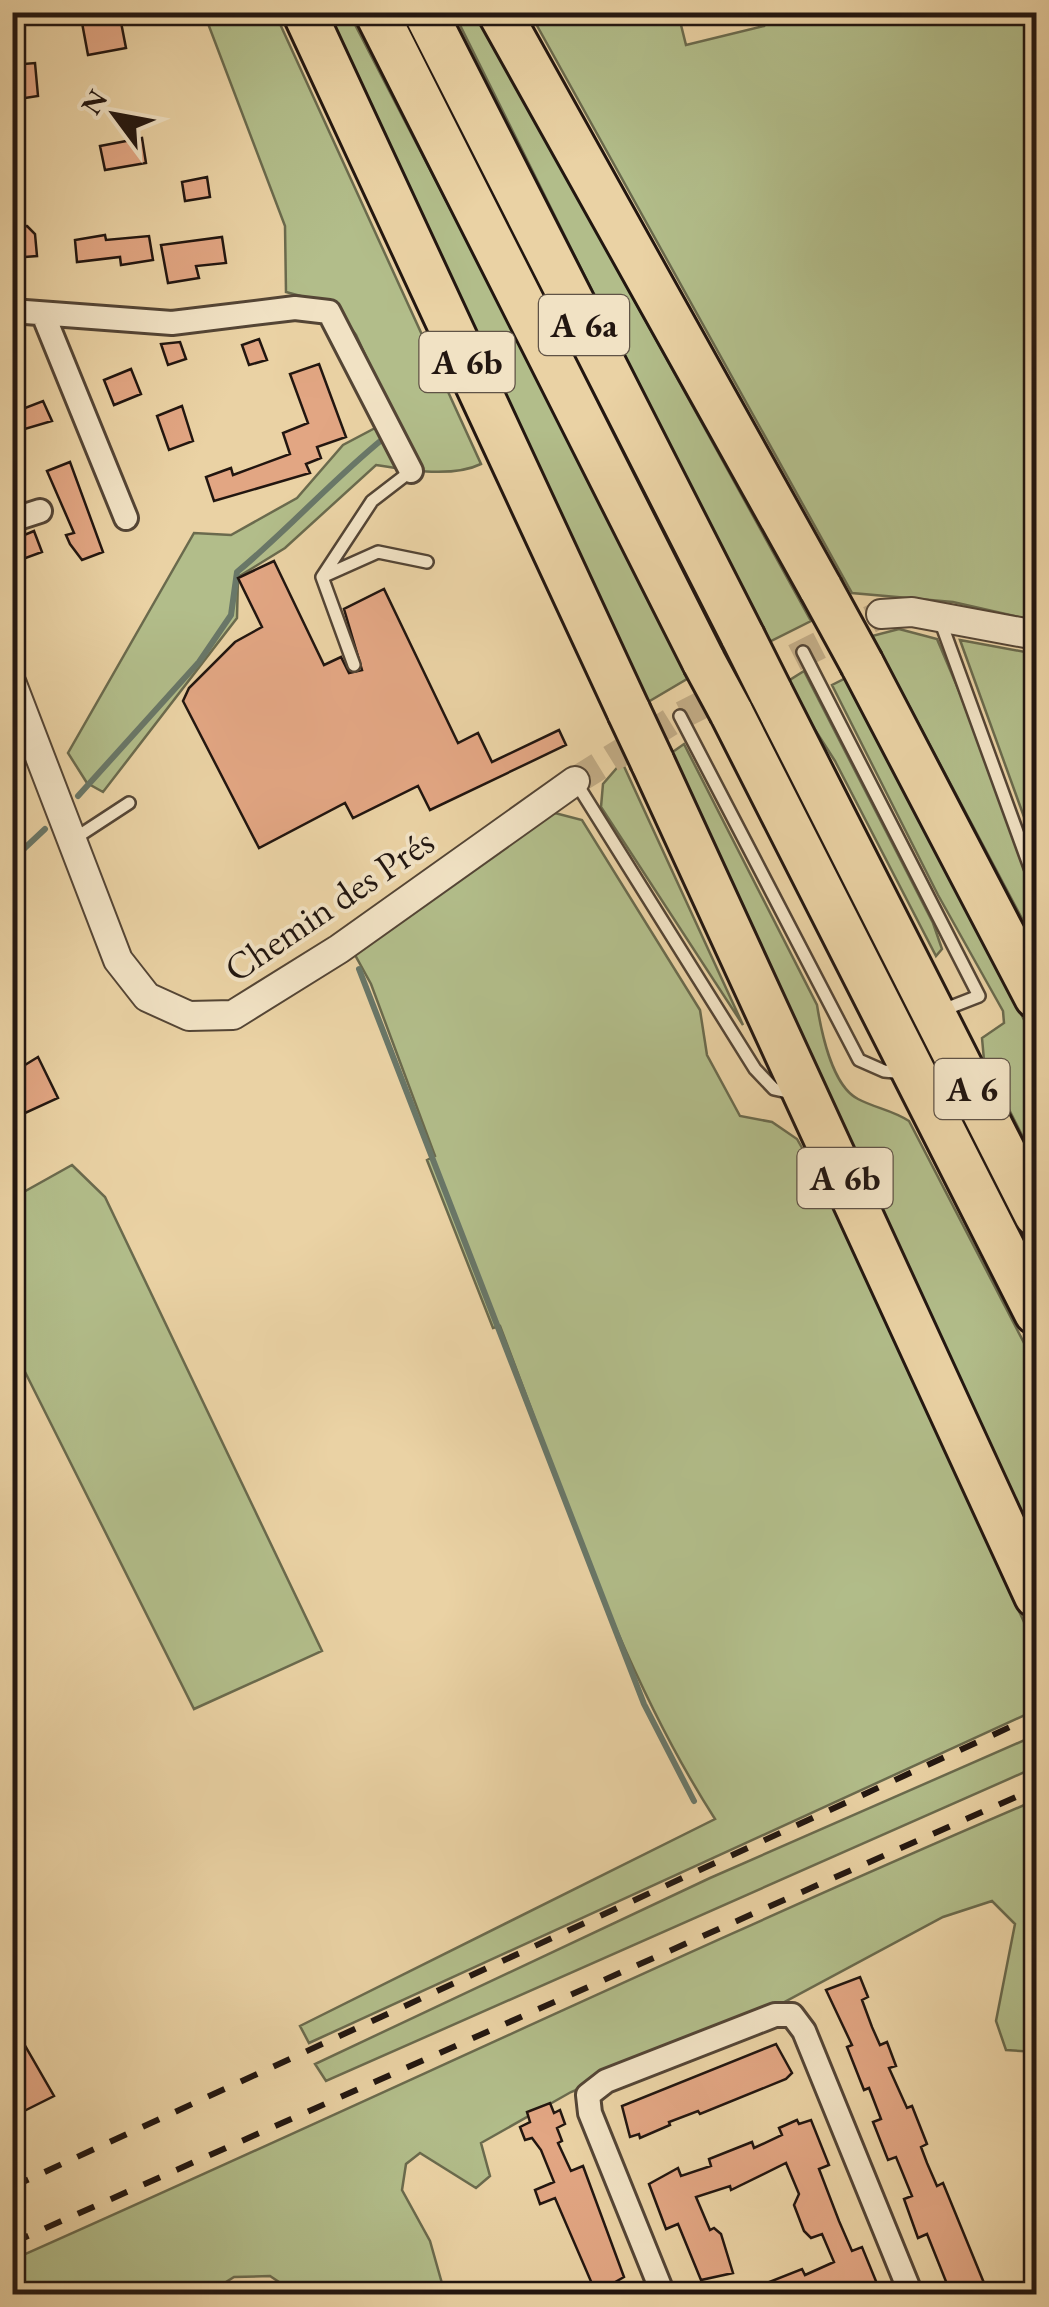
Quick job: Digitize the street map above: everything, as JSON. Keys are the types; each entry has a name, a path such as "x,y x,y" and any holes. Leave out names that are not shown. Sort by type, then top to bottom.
{"highway":[{"name":"A 6b","path":"304,12 1036,1596"},
{"name":"A 6a","path":"376,12 964,1170"},
{"name":"A 6a","path":"425,12 908,963"},
{"path":"499,12 822,589 1036,997"},
{"name":"A 6","path":"908,963 1036,1216"},
{"name":"A 6","path":"964,1170 1036,1312"}],"street":[{"path":"12,310 172,324 295,308 328,312 411,471"},
{"path":"43,314 126,518"},
{"path":"12,520 40,510"},
{"path":"881,614 938,616 1036,634"},
{"name":"Chemin des Prés","path":"12,684 118,960 147,998 189,1016 233,1015 338,949 575,781"},
{"path":"664,2294 590,2113 588,2095 606,2082 741,2028 775,2015 792,2015 804,2031 911,2294"}],"lane":[{"path":"322,577 372,501 411,471"},
{"path":"322,577 378,552 427,562"},
{"path":"322,577 354,665"},
{"path":"938,616 1036,884"},
{"path":"803,652 979,996 934,1014"},
{"path":"680,716 858,1060 884,1072 916,1073"},
{"path":"575,781 755,1070 774,1089 808,1096"},
{"path":"73,840 129,803"}],"green space":[{"path":"204,13 275,13 481,464 443,472 376,465 285,548 238,577 237,618 103,792 87,783 68,753 194,533 231,535 297,498 343,445 394,418 356,335 334,305 286,292 285,226"},
{"path":"323,13 349,13 692,676 648,702"},
{"path":"454,13 476,13 811,621 767,643"},
{"path":"530,13 678,13 686,45 764,26 762,13 1036,13 1036,621 953,602 852,593"},
{"path":"899,629 937,639 981,743 1035,891 1036,945 872,636"},
{"path":"960,640 1036,654 1036,850"},
{"path":"804,671 933,923 942,949 936,956 835,761 785,683"},
{"path":"848,677 1036,1043 1036,1163 984,1060 982,1038 1004,1023 1003,1011 938,895 832,685"},
{"path":"684,744 817,1005 829,1056 841,1082 858,1099 909,1121 1036,1366 1036,1542 667,756"},
{"path":"622,762 743,1025 601,807 603,784"},
{"path":"551,812 582,820 700,1010 707,1055 740,1116 772,1122 797,1139 836,1208 1024,1622 1036,1710 309,2043 300,2026 715,1819 649,1702 595,1578 500,1326 493,1328 427,1160 435,1156 371,984 354,953"},
{"path":"72,1165 105,1197 322,1651 194,1709 13,1348 13,1198"},
{"path":"1036,1735 1036,1767 326,2081 315,2064 710,1878"},
{"path":"1036,1800 1036,2052 1006,2050 996,2021 1015,1924 992,1901 943,1917 775,2007 571,2092 481,2143 490,2176 476,2188 420,2153 406,2164 402,2190 430,2241 445,2294 297,2294 270,2276 234,2277 207,2294 13,2294 12,2260"}],"building":[{"path":"80,12 119,12 126,48 88,55"},
{"path":"35,63 38,96 12,100 12,65"},
{"path":"142,138 146,163 105,170 100,146"},
{"path":"207,177 210,197 185,201 182,182"},
{"path":"27,226 35,234 37,256 12,258 12,227"},
{"path":"105,235 106,240 149,236 153,260 121,265 120,257 77,262 75,240"},
{"path":"222,237 226,263 196,266 199,278 168,283 161,245"},
{"path":"259,339 267,360 249,365 242,345"},
{"path":"180,342 186,359 168,365 161,344"},
{"path":"319,364 346,437 317,447 321,458 306,464 310,473 214,501 206,477 231,468 233,475 290,454 283,433 308,423 290,374"},
{"path":"131,369 141,394 114,405 104,380"},
{"path":"43,401 52,421 18,431 12,413"},
{"path":"182,406 193,441 169,450 157,416"},
{"path":"70,462 103,552 82,560 66,535 74,533 47,471"},
{"path":"34,531 42,552 12,563 12,540"},
{"path":"274,561 324,665 341,657 349,673 362,670 344,609 384,589 458,743 478,733 492,762 559,730 566,745 430,810 418,786 353,818 345,803 259,848 183,701 189,688 235,642 262,627 238,578"},
{"path":"38,1057 58,1098 12,1119 12,1073"},
{"path":"860,1977 868,1997 862,2000 872,2027 880,2045 887,2042 896,2066 889,2068 907,2108 912,2106 927,2144 921,2147 927,2163 937,2186 943,2183 984,2283 983,2290 951,2294 927,2234 918,2238 904,2199 912,2196 896,2157 888,2160 873,2122 881,2119 869,2088 864,2090 847,2047 852,2045 826,1990"},
{"path":"12,2023 54,2096 12,2117"},
{"path":"776,2044 792,2073 786,2079 700,2114 698,2111 669,2122 670,2125 640,2138 639,2134 630,2137 622,2106"},
{"path":"550,2103 554,2113 560,2110 565,2124 557,2128 562,2141 558,2143 571,2171 583,2166 624,2277 596,2293 555,2198 540,2204 535,2190 554,2182 541,2150 532,2138 525,2140 520,2127 530,2122 527,2112"},
{"path":"797,2120 799,2124 811,2120 829,2165 819,2169 839,2221 852,2251 862,2247 880,2291 739,2294 802,2269 805,2275 834,2262 822,2234 811,2238 804,2231 794,2205 799,2194 786,2163 731,2190 730,2186 696,2197 710,2230 714,2228 721,2234 733,2273 701,2280 678,2224 666,2229 649,2184 678,2168 681,2176 711,2166 709,2159 752,2142 754,2148 782,2135 779,2128"}],"waterway":[{"path":"78,796 199,662 231,615 237,572 384,438"},
{"path":"12,860 45,829"},
{"path":"359,969 644,1704 694,1801"}],"tunnel":[{"path":"575,781 680,716 881,614"}],"railway":[{"path":"12,2187 1036,1715"},
{"path":"12,2243 1036,1788"}]}
